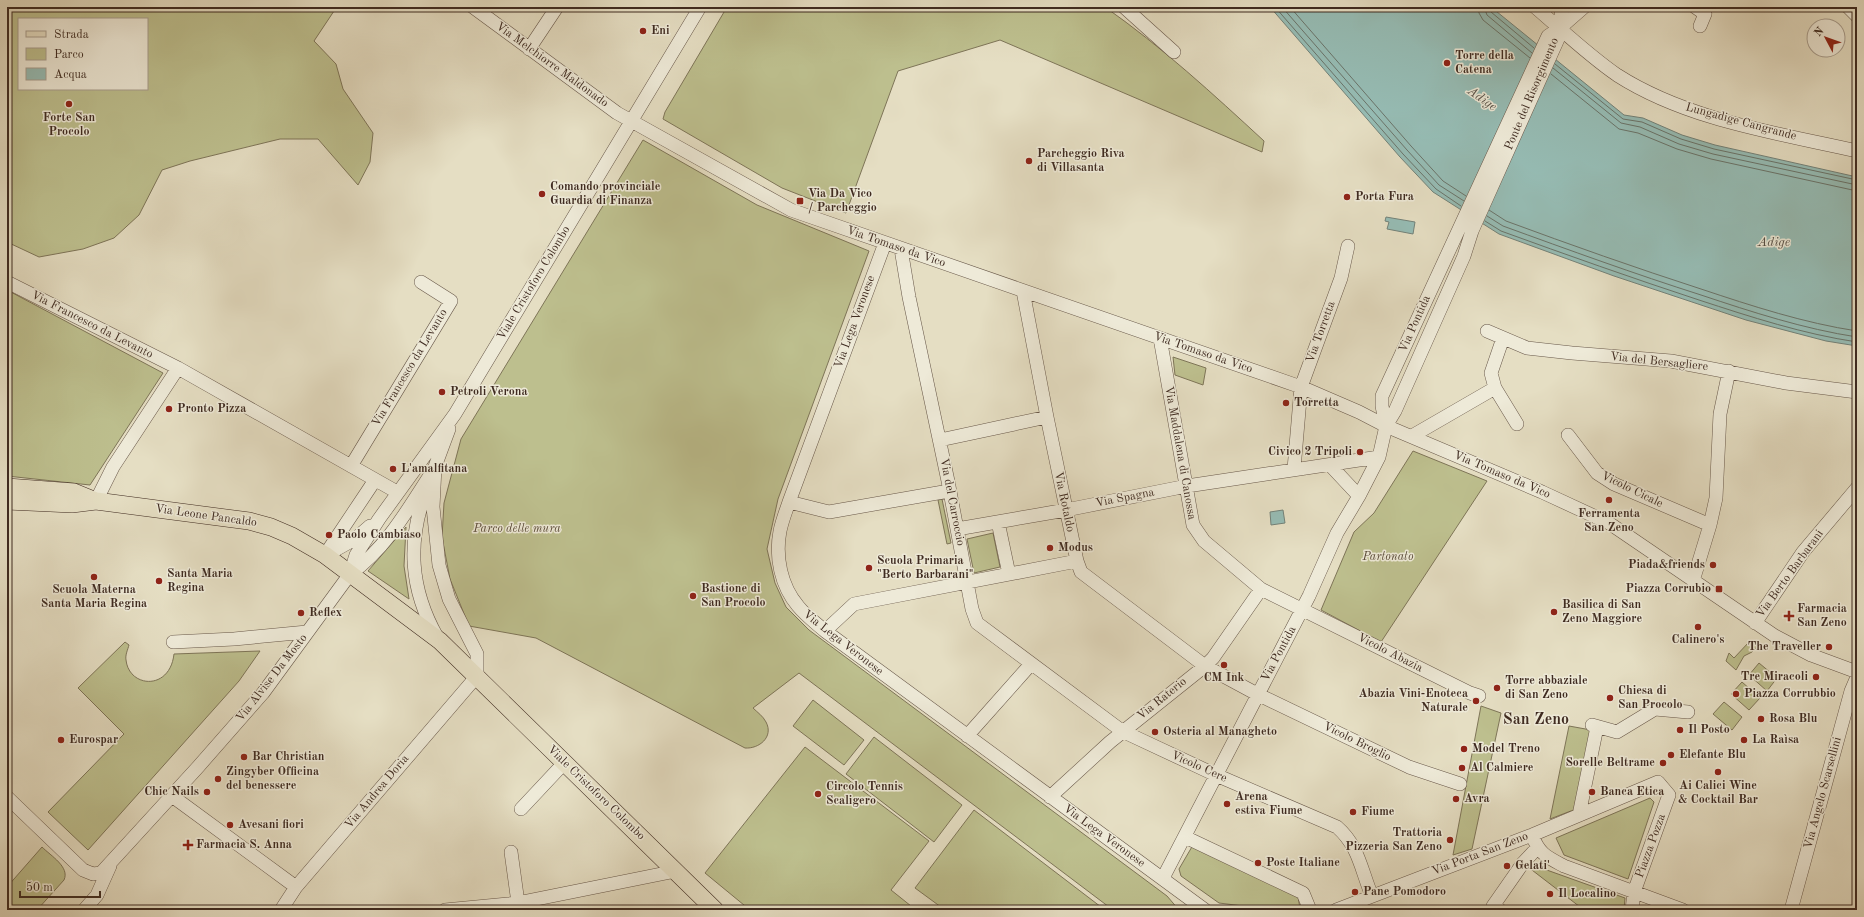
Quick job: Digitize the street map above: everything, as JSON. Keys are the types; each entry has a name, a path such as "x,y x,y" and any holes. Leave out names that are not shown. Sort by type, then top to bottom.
{"main road":[{"name":"Via Leone Pancaldo","path":"7,487 74,492 96,501"},
{"name":"Via Leone Pancaldo","path":"7,501 72,504 96,501 249,521 271,527 292,536 325,555 350,574"},
{"name":"Viale Cristoforo Colombo","path":"350,574 440,641 715,910"}],"street":[{"name":"Via Melchiorre Maldonado","path":"474,7 632,122"},
{"path":"530,49 557,7"},
{"name":"Viale Cristoforo Colombo","path":"350,574 356,556 396,492 455,414 700,7"},
{"path":"1124,7 1174,52"},
{"name":"Lungadige Cangrande","path":"1535,7 1617,74 1644,89 1697,113 1857,151"},
{"path":"1560,28 1562,7"},
{"name":"Ponte del Risorgimento","path":"1460,225 1552,38 1560,28 1584,7"},
{"path":"1695,7 1706,14 1700,26"},
{"path":"1848,7 1857,16"},
{"name":"Ponte del Risorgimento","path":"1472,231 1552,38"},
{"name":"Via Tomaso da Vico","path":"632,122 790,210 1301,387 1359,412 1386,426 1412,436 1609,523 1755,623"},
{"name":"Via Pontida","path":"1386,426 1382,406 1382,396 1460,225"},
{"name":"Via Pontida","path":"1163,878 1302,609 1337,533 1360,496 1379,457 1386,426 1395,411 1464,256 1472,231"},
{"name":"Via Lega Veronese","path":"884,243 789,502 780,532 778,559 782,577 798,606 826,631 1050,797 1163,878 1204,910"},
{"name":"Via Torretta","path":"1301,387 1341,278 1348,246"},
{"name":"Via del Carroccio","path":"901,249 909,297 940,440 972,609 977,622 1122,732"},
{"name":"Via Francesco da Levanto","path":"7,282 178,368 396,492"},
{"name":"Via Francesco da Levanto","path":"351,466 451,300 421,282"},
{"name":"Via Rotaldo","path":"1023,291 1066,510 1077,561 1081,572 1205,666 1257,694"},
{"name":"Via del Bersagliere","path":"1487,330 1527,348 1671,361 1786,383 1857,392"},
{"name":"Via Maddalena di Canossa","path":"1160,338 1193,525 1204,541 1261,589 1302,609"},
{"path":"1502,338 1491,373 1495,388 1517,424"},
{"path":"96,501 113,467 178,368"},
{"path":"1693,581 1710,525 1717,490 1720,414 1729,371"},
{"path":"1294,469 1301,387"},
{"path":"1412,436 1495,388"},
{"name":"Viale Cristoforo Colombo","path":"440,641 426,617 418,594 413,554 419,509 455,414"},
{"path":"940,440 1047,417"},
{"name":"Vicolo Cicale","path":"1568,435 1597,473 1614,484 1710,525"},
{"name":"Via Spagna","path":"957,529 1066,510 1187,486 1379,457"},
{"path":"1330,465 1360,496"},
{"name":"Viale Cristoforo Colombo","path":"350,574 366,562 397,525 436,466"},
{"name":"Viale Cristoforo Colombo","path":"436,466 433,507 438,565 449,599 476,654 477,676"},
{"path":"325,555 375,480"},
{"name":"Via Berto Barbarani","path":"1755,623 1803,552 1857,488"},
{"path":"789,502 829,512 949,490"},
{"name":"Viale Cristoforo Colombo","path":"325,555 355,539 379,519"},
{"path":"998,522 1009,574"},
{"path":"826,631 854,604 1077,561"},
{"name":"Via Alvise Da Mosto","path":"7,797 83,870 93,874 102,873 263,693 350,574"},
{"name":"Via Raterio","path":"1050,797 1122,732 1205,666 1213,658 1261,589"},
{"name":"Vicolo Abazia","path":"1302,609 1470,693 1479,696"},
{"path":"1755,623 1810,655 1857,672"},
{"path":"173,642 234,639 307,632"},
{"path":"967,736 1031,664"},
{"name":"Via Andrea Doria","path":"281,910 296,887 477,676"},
{"name":"Via Angelo Scarsellini","path":"1791,910 1849,699 1857,676"},
{"name":"Vicolo Broglio","path":"1257,694 1409,768 1460,784"},
{"path":"1579,815 1594,726 1616,732 1655,709 1688,712"},
{"name":"Vicolo Cere","path":"1122,732 1216,775 1337,827 1348,837 1356,852 1372,896"},
{"path":"521,809 565,762"},
{"name":"Piazza Pozza","path":"1537,848 1551,859 1564,866 1634,892 1669,795 1658,782 1579,815"},
{"path":"172,796 296,887"},
{"name":"Via Porta San Zeno","path":"1336,910 1579,815"},
{"path":"1500,910 1493,906 1523,863 1537,848 1532,834"},
{"path":"1184,837 1303,893 1310,910"},
{"path":"511,852 518,906"},
{"name":"Via Alvise Da Mosto","path":"84,910 97,895 111,864"},
{"path":"1170,864 1175,888"},
{"path":"445,910 518,906 676,871"},
{"path":"1632,910 1634,892 1683,910"},
{"path":"1188,898 1195,910"}],"green space":[{"path":"7,7 341,7 336,8 314,41 336,64 343,89 373,133 370,162 358,185 318,139 280,139 190,161 162,170 139,215 114,238 83,249 39,257 7,242"},
{"path":"727,7 1105,7 1147,38 1206,88 1264,141 1262,152 1000,40 898,71 846,213 782,188 663,119 665,112"},
{"name":"Parco delle mura","path":"643,140 757,205 869,251 778,499 767,549 775,583 786,607 809,630 1167,896 1179,910 1113,910 799,673 753,708 765,720 768,727 768,733 767,737 760,744 750,748 745,748 536,638 469,626 450,579 442,537 444,503 461,439"},
{"path":"7,290 163,373 90,485 7,476"},
{"path":"1173,357 1206,368 1203,385 1175,375"},
{"name":"Partonato","path":"1413,451 1487,481 1381,642 1321,610 1354,532 1374,513"},
{"path":"942,499 951,543 947,544 938,500"},
{"path":"406,527 404,566 409,599 368,571"},
{"path":"993,533 1000,567 974,573 967,539"},
{"path":"125,642 129,645 126,658 129,669 134,676 141,680 150,681 158,680 165,674 171,666 174,654 260,651 239,681 88,850 48,812 124,734 78,688"},
{"path":"1749,642 1758,646 1752,652 1744,656 1736,670 1726,661 1729,653 1734,658"},
{"path":"1759,663 1777,678 1767,691 1749,675"},
{"path":"1742,682 1760,698 1749,710 1731,694"},
{"path":"813,700 864,740 844,765 793,726"},
{"path":"1724,702 1742,717 1732,730 1713,714"},
{"path":"1481,706 1501,713 1472,849 1453,855"},
{"path":"1569,726 1591,730 1576,809 1550,819"},
{"path":"874,737 962,805 934,842 846,774"},
{"name":"Circolo Tennis Scaligero","path":"805,747 929,841 891,890 916,910 750,910 705,873"},
{"path":"1650,798 1654,802 1628,879 1564,855 1556,838"},
{"path":"974,810 1105,910 945,910 915,888"},
{"path":"1193,845 1298,897 1300,908 1259,908 1219,903 1181,876 1179,869"},
{"path":"42,847 62,866 65,875 64,880 37,910 7,910 7,887"},
{"path":"1530,864 1625,898 1624,910 1584,910 1528,867"}],"water":[{"name":"Adige","path":"1270,7 1491,7 1624,115 1643,118 1682,135 1715,145 1857,177 1857,346 1826,341 1746,320 1614,276 1499,234 1433,192 1400,157"},
{"path":"1386,217 1415,222 1413,234 1387,229 1389,222 1385,221"},
{"path":"1283,510 1285,523 1271,525 1270,512"}],"place":[{"name":"Eni","path":"643,31"},
{"name":"Torre della Catena","path":"1447,63"},
{"name":"Forte San Procolo","path":"69,104"},
{"name":"Parcheggio Riva di Villasanta","path":"1029,161"},
{"name":"Comando provinciale Guardia di Finanza","path":"542,194"},
{"name":"Porta Fura","path":"1347,197"},
{"name":"Via Da Vico / Parcheggio","path":"800,201"},
{"name":"Petroli Verona","path":"442,392"},
{"name":"Torretta","path":"1286,403"},
{"name":"Pronto Pizza","path":"169,409"},
{"name":"Civico 2 Tripoli","path":"1360,452"},
{"name":"L'amalfitana","path":"393,469"},
{"name":"Ferramenta San Zeno","path":"1609,500"},
{"name":"Paolo Cambiaso","path":"329,535"},
{"name":"Modus","path":"1050,548"},
{"name":"Piada&friends","path":"1713,565"},
{"name":"Scuola Primaria \"Berto Barbarani\"","path":"869,568"},
{"name":"Scuola Materna Santa Maria Regina","path":"94,577"},
{"name":"Santa Maria Regina","path":"159,581"},
{"name":"Piazza Corrubio","path":"1719,589"},
{"name":"Bastione di San Procolo","path":"693,596"},
{"name":"Basilica di San Zeno Maggiore","path":"1554,612"},
{"name":"Reflex","path":"301,613"},
{"name":"Farmacia San Zeno","path":"1789,616"},
{"name":"Calinero's","path":"1698,627"},
{"name":"The Traveller","path":"1829,647"},
{"name":"CM Ink","path":"1224,665"},
{"name":"Tre Miracoli","path":"1816,677"},
{"name":"Torre abbaziale di San Zeno","path":"1497,688"},
{"name":"Piazza Corrubbio","path":"1736,694"},
{"name":"Chiesa di San Procolo","path":"1610,698"},
{"name":"Abazia Vini-Enoteca Naturale","path":"1476,701"},
{"name":"Rosa Blu","path":"1761,719"},
{"name":"Il Posto","path":"1680,730"},
{"name":"Osteria al Managheto","path":"1155,732"},
{"name":"Eurospar","path":"61,740"},
{"name":"La Raìsa","path":"1744,740"},
{"name":"Model Treno","path":"1464,749"},
{"name":"Elefante Blu","path":"1671,755"},
{"name":"Bar Christian","path":"244,757"},
{"name":"Sorelle Beltrame","path":"1663,763"},
{"name":"Al Calmiere","path":"1462,768"},
{"name":"Ai Calici Wine & Cocktail Bar","path":"1718,772"},
{"name":"Zingyber Officina del benessere","path":"218,779"},
{"name":"Chic Nails","path":"207,792"},
{"name":"Banca Etica","path":"1592,792"},
{"name":"Circolo Tennis Scaligero","path":"818,794"},
{"name":"Avra","path":"1456,799"},
{"name":"Arena estiva Fiume","path":"1227,804"},
{"name":"Fiume","path":"1353,812"},
{"name":"Avesani fiori","path":"230,825"},
{"name":"Trattoria Pizzeria San Zeno","path":"1450,840"},
{"name":"Farmacia S. Anna","path":"188,845"},
{"name":"Poste Italiane","path":"1258,863"},
{"name":"Gelati'","path":"1507,866"},
{"name":"Pane Pomodoro","path":"1355,892"},
{"name":"Il Localino","path":"1550,894"}],"district":[{"name":"San Zeno","path":"1536,720"}]}
